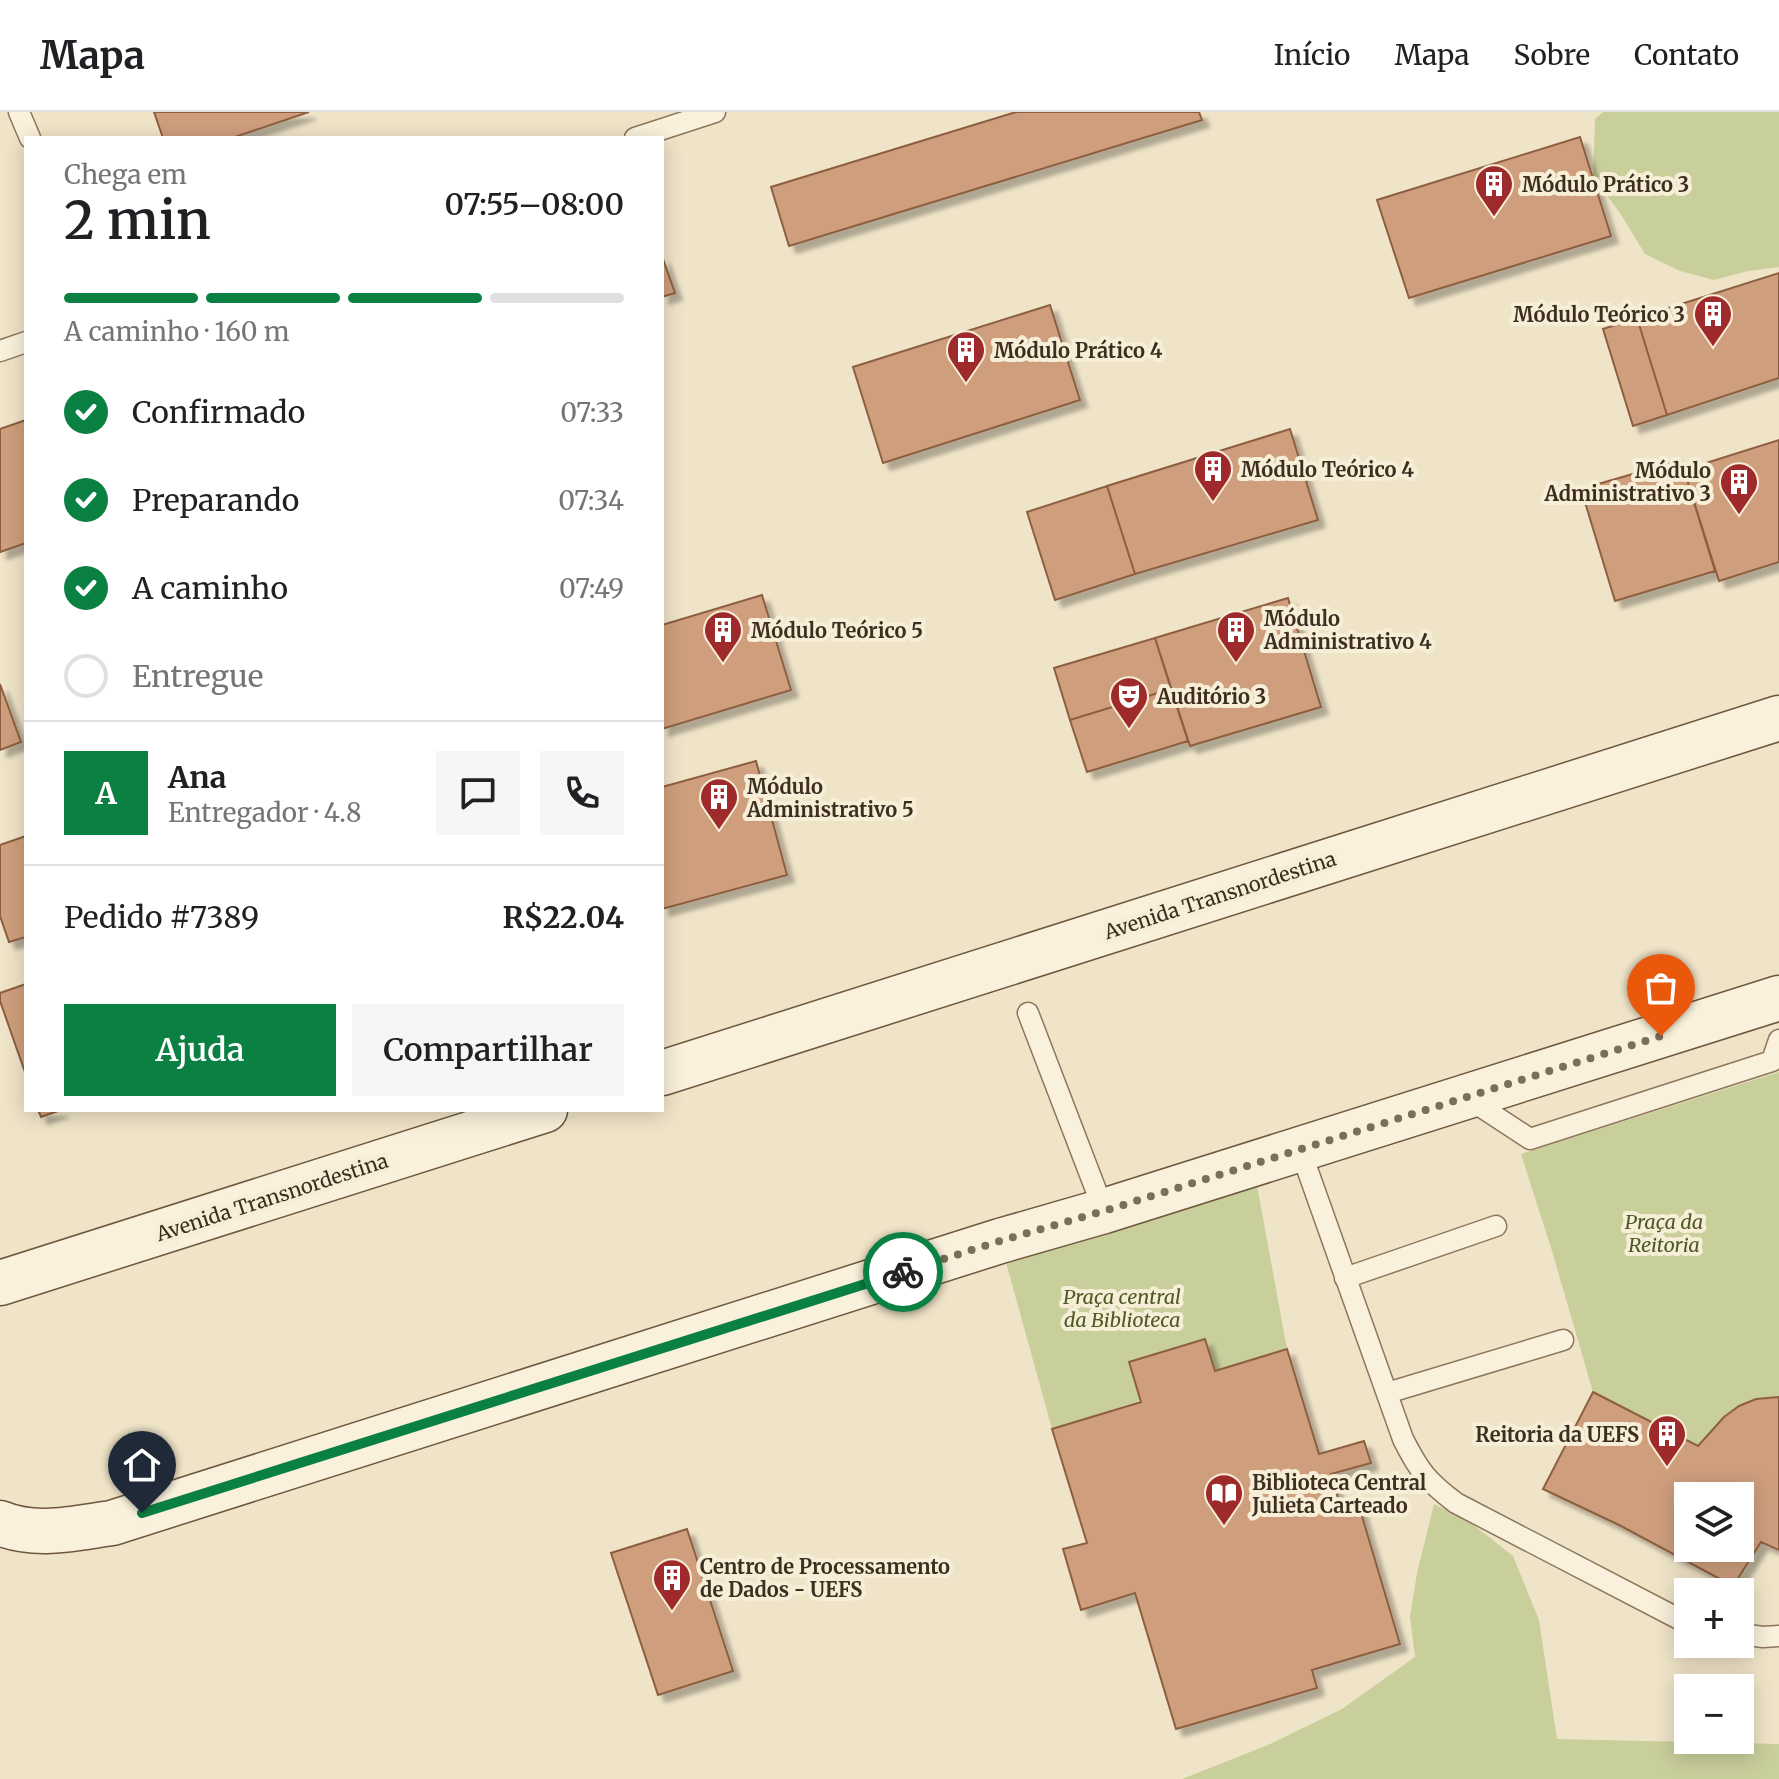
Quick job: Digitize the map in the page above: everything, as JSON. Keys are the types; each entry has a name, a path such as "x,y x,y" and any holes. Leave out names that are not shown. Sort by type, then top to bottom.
{"street":[{"name":"Avenida Transnordestina","path":"664,1072 1779,718"},
{"path":"0,1523 8,1527 50,1532 112,1523 1779,998"},
{"name":"Avenida Transnordestina","path":"0,1283 539,1112"}],"lane":[{"path":"19,112 29,136"},
{"path":"638,136 658,121 715,112"},
{"path":"0,351 24,343"},
{"path":"1028,1013 1104,1211"},
{"path":"1466,1097 1530,1139 1772,1061 1779,1040"},
{"path":"1300,1149 1403,1439 1418,1468 1435,1487 1456,1503 1674,1616"},
{"path":"1345,1278 1496,1226"},
{"path":"1387,1393 1563,1340"},
{"path":"1754,1636 1779,1636"}],"green space":[{"path":"1603,112 1779,112 1779,267 1714,280 1680,271 1645,254 1593,177 1595,119"},
{"name":"Praça da Reitoria","path":"1779,1072 1779,1397 1754,1401 1733,1411 1698,1446 1593,1392 1521,1154"},
{"name":"Praça central da Biblioteca","path":"1256,1180 1287,1349 1052,1429 1000,1241"},
{"path":"1434,1504 1466,1519 1513,1556 1539,1620 1557,1739 1674,1742 1674,1754 1754,1754 1754,1743 1779,1744 1779,1779 1182,1779 1268,1745 1342,1709 1415,1657 1410,1617"}],"building":[{"path":"154,112 309,112 238,136 162,136"},
{"path":"1016,112 1199,112 1202,120 789,246 771,187"},
{"name":"Módulo Prático 3","path":"1580,137 1611,236 1409,298 1377,200"},
{"path":"664,262 675,293 664,296"},
{"name":"Módulo Teórico 3","path":"1779,273 1779,378 1667,415 1637,318"},
{"name":"Módulo Prático 4","path":"1050,305 1080,400 883,463 853,367"},
{"path":"1637,318 1667,415 1633,426 1603,329"},
{"path":"24,421 24,544 0,552 0,429"},
{"name":"Módulo Teórico 4","path":"1290,429 1318,520 1135,574 1107,486"},
{"name":"Módulo Administrativo 3","path":"1779,440 1779,562 1719,581 1684,470"},
{"path":"1681,460 1715,571 1615,601 1581,489"},
{"path":"1107,486 1135,574 1055,600 1027,512"},
{"name":"Módulo Teórico 5","path":"762,595 791,690 664,728 664,624"},
{"name":"Módulo Administrativo 4","path":"1288,598 1321,707 1190,746 1155,638"},
{"path":"1155,638 1171,689 1070,720 1054,668"},
{"path":"0,684 21,742 0,750"},
{"name":"Auditório 3","path":"1171,689 1188,741 1087,772 1070,720"},
{"name":"Módulo Administrativo 5","path":"756,761 787,875 664,908 664,786"},
{"path":"24,837 24,938 9,942 0,916 0,845"},
{"path":"24,985 24,1069 0,1001 0,993"},
{"path":"39,1112 55,1112 41,1117"},
{"name":"Biblioteca Central Julieta Carteado","path":"1205,1339 1215,1371 1287,1349 1319,1454 1364,1441 1371,1463 1331,1474 1342,1511 1359,1506 1400,1644 1312,1670 1317,1688 1176,1729 1135,1593 1081,1610 1063,1549 1087,1543 1052,1429 1141,1402 1129,1362"},
{"name":"Reitoria da UEFS","path":"1593,1392 1698,1446 1724,1417 1739,1406 1756,1399 1779,1397 1779,1550 1761,1542 1754,1553 1754,1482 1674,1482 1674,1554 1543,1489"},
{"name":"Centro de Processamento de Dados - UEFS","path":"687,1529 733,1671 658,1695 611,1553"},
{"name":"Reitoria da UEFS","path":"1688,1562 1748,1562 1738,1578 1718,1578"}],"way so far":[{"path":"903,1272 1661,1036"}],"place":[{"name":"Módulo Prático 3","path":"1494,218"},
{"name":"Módulo Teórico 3","path":"1713,348"},
{"name":"Módulo Prático 4","path":"966,384"},
{"name":"Módulo Teórico 4","path":"1213,503"},
{"name":"Módulo Administrativo 3","path":"1739,516"},
{"name":"Módulo Teórico 5","path":"723,664"},
{"name":"Módulo Administrativo 4","path":"1236,664"},
{"name":"Auditório 3","path":"1129,730"},
{"name":"Módulo Administrativo 5","path":"719,831"},
{"name":"Reitoria da UEFS","path":"1667,1468"},
{"name":"Biblioteca Central Julieta Carteado","path":"1224,1527"},
{"name":"Centro de Processamento de Dados - UEFS","path":"672,1612"}],"route":[{"path":"142,1513 903,1272"}]}
